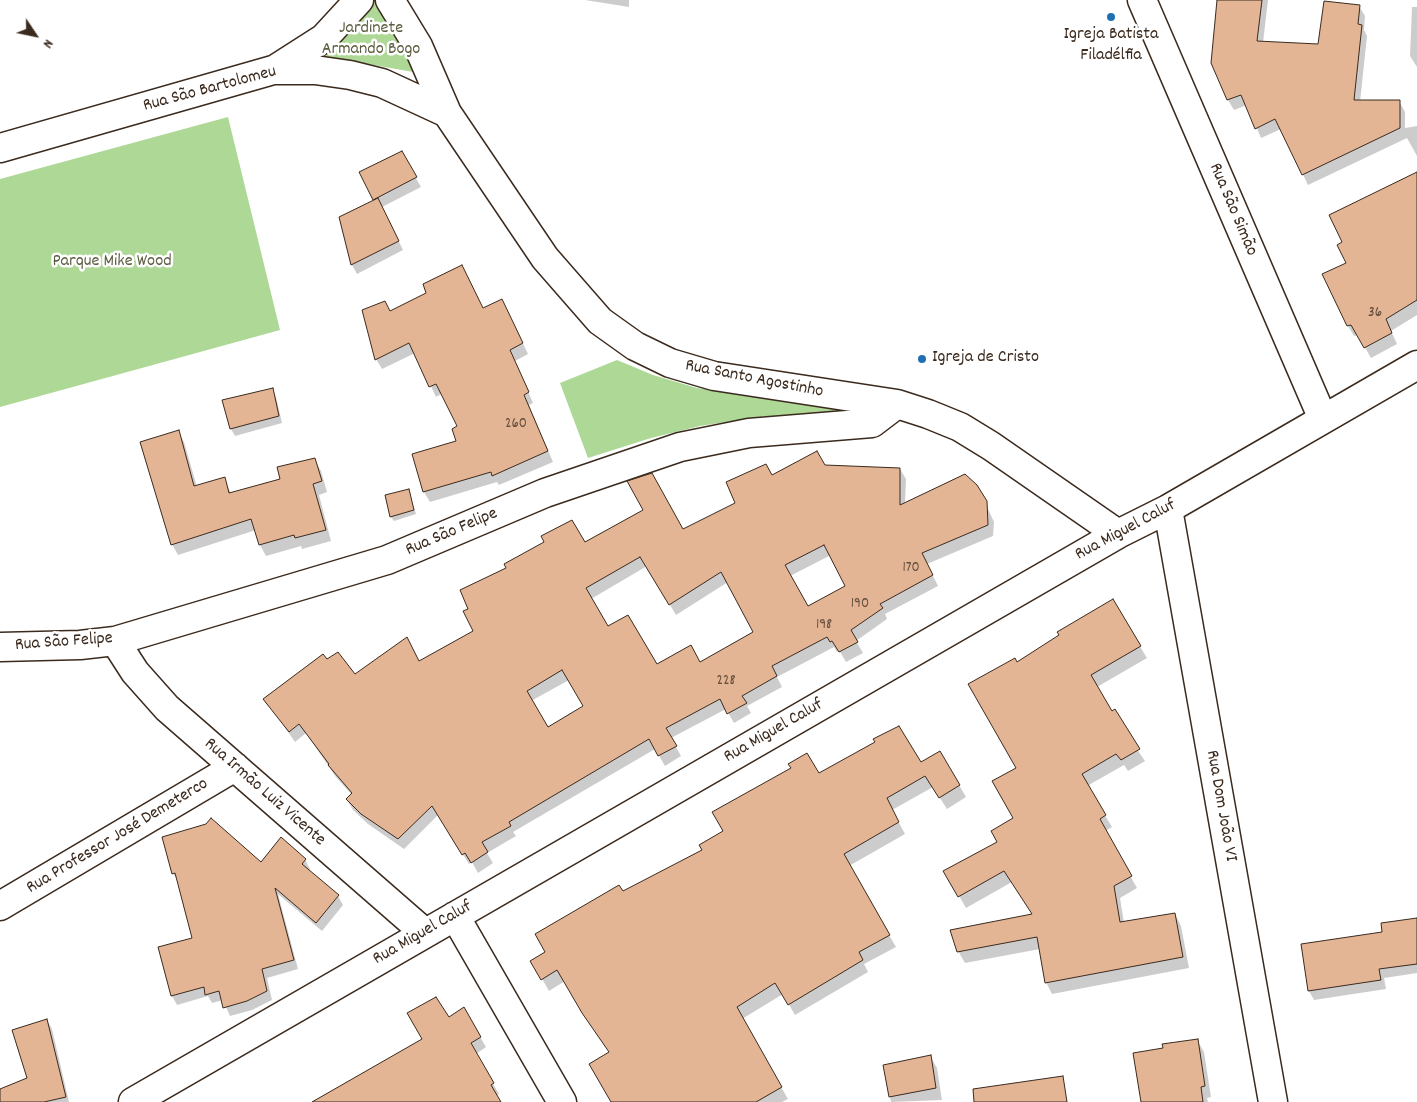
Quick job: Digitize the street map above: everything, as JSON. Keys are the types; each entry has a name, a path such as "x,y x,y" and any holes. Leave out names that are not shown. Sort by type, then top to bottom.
{"street":[{"path":"273,70 324,38 359,0"},
{"name":"Rua Santo Agostinho","path":"390,0 418,46 447,113 545,258 600,320 636,346 670,363 714,376 897,404 960,427 1118,534"},
{"name":"Rua São Simão","path":"1142,0 1323,419"},
{"name":"Rua São Bartolomeu","path":"0,148 273,70 315,70 350,75 382,83 447,113"},
{"name":"Rua Miguel Caluf","path":"133,1102 1118,534 1168,509 1417,365"},
{"name":"Rua São Felipe","path":"0,647 115,642 387,560 544,493 680,447 759,432 872,423 897,404"},
{"name":"Rua Dom João VI","path":"1168,509 1273,1102"},
{"name":"Rua Irmão Luiz Vicente","path":"115,642 150,691 425,933"},
{"name":"Rua Professor José Demeterco","path":"0,906 235,767"},
{"path":"456,916 562,1102"}],"green space":[{"name":"Jardinete Armando Bogo","path":"372,0 375,0 419,73 322,56"},
{"name":"Parque Mike Wood","path":"228,117 280,330 0,407 0,179"},
{"path":"617,360 653,375 697,388 872,411 759,417 700,426 651,438 588,458 560,383"}],"building":[{"path":"1217,0 1262,0 1257,41 1318,44 1324,1 1360,5 1358,24 1362,25 1354,100 1400,100 1400,128 1302,175 1275,119 1255,129 1241,95 1227,100 1211,63"},
{"path":"402,151 417,177 373,200 359,172"},
{"path":"1417,172 1417,300 1386,319 1392,333 1364,348 1351,325 1347,326 1322,274 1346,263 1337,245 1342,242 1329,215"},
{"path":"378,198 399,241 351,265 339,217"},
{"path":"462,265 483,308 502,299 523,343 510,350 529,392 524,395 548,451 492,476 491,472 423,492 412,454 456,441 452,429 457,426 436,384 429,387 409,343 375,360 362,310 385,301 390,311 426,293 423,284"},
{"path":"273,388 279,416 230,429 222,400"},
{"path":"179,430 194,486 225,477 229,493 280,479 277,467 315,458 322,481 313,484 326,530 295,538 294,535 259,545 251,519 171,545 140,442"},
{"path":"817,451 825,465 900,468 900,505 965,474 977,485 987,501 988,525 922,553 933,575 880,604 883,608 851,630 858,642 839,652 827,637 772,666 777,676 742,696 747,703 727,714 720,699 666,728 677,746 658,756 649,739 509,822 511,826 482,842 488,852 471,863 465,853 462,855 432,806 398,839 361,814 346,799 352,793 328,765 299,724 289,732 263,699 323,654 327,659 338,652 355,674 407,637 419,661 473,631 463,611 468,609 460,590 506,568 504,564 544,542 541,536 572,520 585,542 643,510 627,481 652,473 683,529 735,503 726,482 766,464 772,475","holes":["824,545 845,586 808,606 785,565","640,557 669,605 721,572 753,632 700,662 691,645 657,664 628,615 608,626 586,588","562,670 583,706 548,727 527,691"]},
{"path":"409,489 414,510 390,517 385,495"},
{"path":"1113,599 1141,646 1091,675 1112,711 1115,709 1140,749 1121,760 1116,754 1082,774 1106,815 1100,819 1132,876 1114,886 1120,922 1175,913 1183,957 1045,983 1037,937 957,952 950,930 1032,914 1004,871 958,897 943,871 997,842 991,831 1013,818 992,781 1016,768 968,684 1015,658 1017,662 1059,635 1057,632"},
{"path":"899,726 921,762 940,751 960,785 939,798 925,776 887,798 899,822 844,854 890,935 859,952 863,960 788,1005 775,983 737,1007 782,1087 756,1102 611,1102 589,1064 609,1052 582,1013 557,970 541,980 530,961 545,952 535,934 619,885 623,891 702,850 699,845 723,831 712,812 791,768 788,764 807,753 819,773 875,742 873,739"},
{"path":"211,818 261,862 281,837 306,859 302,864 339,895 316,923 275,888 294,960 262,969 267,991 247,1001 223,1008 219,991 205,995 204,987 171,996 158,947 192,938 175,873 172,874 162,837 206,824"},
{"path":"1417,918 1417,964 1379,969 1381,980 1308,991 1301,944 1382,932 1381,923"},
{"path":"436,997 449,1017 464,1007 481,1037 471,1043 494,1083 491,1085 501,1102 312,1102 422,1039 407,1013"},
{"path":"47,1019 66,1097 44,1102 0,1102 0,1089 27,1078 12,1030"},
{"path":"1198,1039 1205,1086 1201,1087 1203,1102 1141,1102 1133,1053 1163,1048 1162,1044"},
{"path":"931,1055 936,1088 889,1097 883,1065"},
{"path":"1063,1076 1067,1102 974,1102 973,1089"}],"place":[{"name":"Igreja Batista Filadélfia","path":"1111,17"},
{"name":"Igreja de Cristo","path":"922,359"}]}
